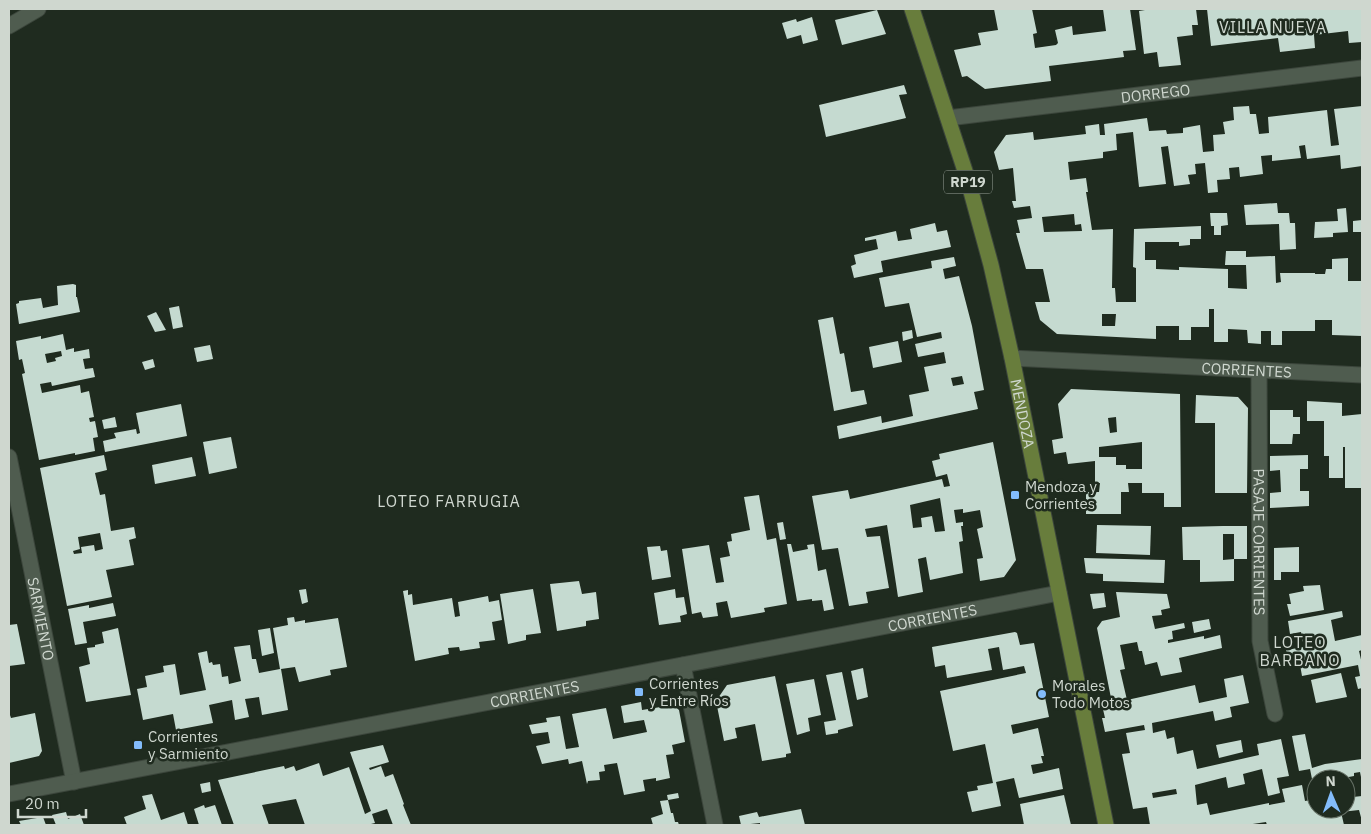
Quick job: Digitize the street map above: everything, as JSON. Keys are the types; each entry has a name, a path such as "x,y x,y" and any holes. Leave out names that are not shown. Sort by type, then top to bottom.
{"main road":[{"name":"MENDOZA","path":"912,9 948,118 991,265 1012,358 1106,825"}],"street":[{"path":"9,26 38,9"},
{"name":"DORREGO","path":"948,118 1362,68"},
{"name":"CORRIENTES","path":"1012,358 1362,375"},
{"name":"PASAJE CORRIENTES","path":"1259,370 1260,641 1275,714"},
{"name":"SARMIENTO","path":"9,457 74,782"},
{"name":"CORRIENTES","path":"9,794 1059,593"},
{"path":"683,665 715,825"}],"building":[{"path":"994,9 1032,9 1037,33 1033,34 1035,48 1056,45 1058,43 1055,30 1072,26 1073,35 1106,31 1103,9 1130,9 1136,50 1123,51 1124,57 1049,66 1051,81 985,89 967,76 962,77 954,50 981,45 978,33 998,30"},
{"path":"1151,9 1196,9 1198,25 1192,25 1193,35 1177,37 1181,65 1159,67 1157,52 1144,54 1139,11"},
{"path":"1207,9 1362,9 1362,42 1349,43 1348,31 1314,35 1315,48 1280,52 1278,38 1211,46"},
{"path":"877,10 886,34 842,45 835,20"},
{"path":"812,17 818,40 803,44 801,35 787,39 782,23 796,19 797,22"},
{"path":"904,85 907,94 899,95 906,118 826,137 819,105"},
{"path":"1249,106 1250,114 1256,114 1259,134 1269,133 1268,117 1327,110 1331,146 1339,145 1334,109 1362,106 1362,166 1341,169 1340,155 1307,159 1305,145 1299,146 1301,158 1272,161 1272,155 1261,156 1263,174 1240,177 1239,167 1229,168 1230,179 1217,180 1218,192 1208,193 1205,163 1195,164 1196,174 1188,175 1190,184 1174,186 1168,146 1161,147 1166,184 1139,187 1133,132 1116,134 1117,150 1103,152 1103,158 1068,162 1070,180 1086,178 1088,192 1086,192 1092,230 1113,229 1112,288 1115,288 1116,302 1136,302 1136,268 1133,267 1134,229 1201,226 1201,239 1190,239 1190,245 1179,246 1179,242 1145,242 1145,260 1156,260 1156,269 1179,270 1179,267 1228,269 1228,288 1247,289 1246,265 1225,265 1226,251 1246,251 1246,257 1275,256 1276,283 1281,282 1280,273 1325,274 1326,269 1332,269 1332,259 1348,258 1348,281 1362,281 1362,336 1332,335 1332,320 1315,320 1315,331 1282,331 1282,345 1271,345 1271,331 1261,331 1261,344 1248,343 1247,330 1228,329 1228,342 1214,342 1214,309 1209,309 1209,327 1191,327 1191,340 1179,340 1179,326 1156,326 1156,339 1057,334 1040,320 1035,302 1050,302 1043,269 1026,269 1016,233 1020,233 1017,220 1032,218 1030,206 1014,208 1012,201 1016,201 1013,168 999,170 994,152 1006,135 1033,132 1034,140 1086,134 1085,126 1099,124 1100,135 1105,135 1104,124 1147,118 1149,131 1166,130 1167,134 1183,133 1183,128 1200,125 1203,152 1214,151 1213,135 1225,134 1223,122 1234,120 1233,107","holes":["1074,214 1075,225 1081,224 1082,231 1044,232 1042,217","1102,314 1116,314 1115,326 1102,326"]},
{"path":"1277,203 1278,213 1289,213 1290,223 1295,223 1296,249 1280,250 1279,224 1246,225 1244,205"},
{"path":"1346,208 1348,232 1333,233 1333,237 1314,238 1315,222 1338,221 1337,209"},
{"path":"1210,213 1227,213 1228,225 1221,226 1221,235 1214,235 1214,226 1211,226"},
{"path":"1362,220 1362,232 1353,232 1353,221"},
{"path":"935,223 937,232 947,230 951,247 881,261 883,272 854,278 851,266 856,264 854,255 878,249 876,239 865,241 865,238 896,231 898,241 912,239 910,229"},
{"path":"954,257 956,266 943,269 945,279 959,276 972,326 984,390 974,392 978,409 839,439 837,426 881,416 882,423 913,416 909,395 929,391 924,367 946,363 944,352 918,357 915,344 942,338 941,332 917,337 909,303 885,307 879,278 932,268 931,261","holes":["962,376 964,384 953,386 951,378"]},
{"path":"76,285 76,297 80,312 19,324 16,304 19,301 41,298 43,308 58,305 57,286"},
{"path":"179,306 183,327 173,329 169,308"},
{"path":"156,312 166,330 155,332 147,316"},
{"path":"833,317 840,354 844,353 851,392 864,390 867,404 834,411 818,320"},
{"path":"912,330 913,338 903,341 902,332"},
{"path":"63,334 66,350 74,348 74,352 89,349 90,358 83,359 85,369 93,368 95,377 52,386 51,382 40,384 42,393 80,385 81,393 89,391 94,417 89,418 90,422 95,421 98,437 93,438 95,451 39,460 22,374 25,373 22,359 19,360 16,341 41,336 41,339","holes":["61,351 62,356 55,358 56,361 47,363 45,354"]},
{"path":"898,341 902,362 873,368 869,347"},
{"path":"210,345 213,359 197,362 194,348"},
{"path":"153,359 155,367 145,370 142,362"},
{"path":"1071,389 1180,394 1181,507 1164,507 1164,493 1142,493 1142,483 1128,483 1129,492 1121,492 1121,514 1086,514 1086,492 1099,492 1100,483 1095,483 1095,461 1068,464 1066,452 1054,454 1052,440 1063,438 1058,404","holes":["1116,417 1117,432 1110,433 1108,418","1142,442 1142,469 1126,469 1126,465 1116,465 1116,457 1099,457 1099,447"]},
{"path":"1196,395 1238,397 1248,408 1247,493 1215,493 1215,423 1195,423"},
{"path":"1307,401 1342,403 1342,416 1362,414 1362,488 1345,488 1345,447 1343,447 1343,478 1329,478 1329,456 1324,456 1324,421 1307,421"},
{"path":"181,404 187,436 105,452 103,441 116,438 114,433 136,429 137,434 140,433 136,413"},
{"path":"1270,410 1293,410 1293,417 1300,417 1300,434 1293,434 1292,444 1270,444"},
{"path":"115,417 117,427 104,429 102,420"},
{"path":"231,437 237,468 209,474 203,442"},
{"path":"993,442 1016,560 1004,577 980,581 977,559 983,558 977,529 983,527 980,510 963,513 963,509 954,510 956,523 963,522 963,526 961,526 963,541 959,542 963,573 930,580 926,557 918,559 923,592 898,597 887,525 865,529 867,537 880,536 889,588 866,592 868,603 849,606 838,548 822,550 812,496 848,490 850,499 942,479 944,487 950,486 947,474 936,477 932,461 940,459 939,454","holes":["940,498 945,531 935,532 932,516 921,518 922,527 913,528 910,505"]},
{"path":"104,455 107,470 95,473 100,495 105,494 111,531 134,527 136,538 129,540 134,565 106,570 112,597 67,606 40,468","holes":["100,533 103,549 95,551 94,545 81,547 82,553 74,554 73,551 80,549 78,537"]},
{"path":"1308,455 1308,469 1300,469 1300,491 1309,491 1309,506 1270,508 1270,493 1281,492 1280,470 1270,471 1270,456"},
{"path":"192,457 196,476 155,484 152,465"},
{"path":"759,495 767,540 776,538 787,604 764,608 765,612 731,618 727,601 716,603 718,616 703,618 701,612 692,614 682,549 709,545 716,583 724,582 720,558 730,556 727,542 732,541 731,534 750,530 744,497"},
{"path":"783,522 786,539 780,540 777,523"},
{"path":"1097,525 1151,526 1150,555 1096,553"},
{"path":"1247,526 1247,559 1234,559 1234,581 1200,582 1200,560 1183,560 1182,527","holes":["1223,534 1234,534 1234,559 1223,560"]},
{"path":"787,544 791,544 793,552 808,549 807,545 814,544 818,571 826,569 834,609 824,611 822,600 797,601"},
{"path":"660,546 661,551 667,550 671,577 652,580 647,547"},
{"path":"1299,547 1299,572 1281,572 1281,580 1274,580 1274,548"},
{"path":"1084,558 1165,560 1164,583 1103,581 1103,574 1086,573"},
{"path":"579,581 582,594 596,592 599,619 586,621 586,626 557,631 550,584"},
{"path":"1320,585 1324,610 1290,616 1287,604 1291,604 1289,594 1304,591 1303,586"},
{"path":"306,589 308,602 302,604 299,590"},
{"path":"533,589 541,633 526,635 526,640 508,644 500,594"},
{"path":"675,589 676,598 684,597 687,614 680,616 681,622 659,625 654,593"},
{"path":"408,590 408,595 412,594 413,605 452,598 455,617 460,616 458,602 488,596 489,602 499,600 502,620 492,622 495,640 479,642 480,648 460,651 459,647 448,648 449,654 415,661 403,591"},
{"path":"1116,592 1167,594 1170,608 1161,610 1162,615 1152,616 1155,629 1184,623 1185,628 1172,631 1173,639 1168,640 1168,643 1204,636 1204,639 1220,635 1222,648 1179,658 1182,672 1161,676 1157,662 1145,665 1142,651 1139,651 1137,642 1120,645 1125,669 1120,670 1127,700 1195,685 1199,703 1227,697 1224,679 1243,675 1249,703 1230,707 1232,717 1215,721 1213,711 1152,723 1153,733 1165,730 1167,739 1174,737 1177,754 1193,750 1197,769 1259,755 1257,744 1281,739 1289,776 1277,778 1280,793 1268,796 1262,769 1243,774 1245,784 1228,788 1226,777 1195,785 1197,805 1207,803 1210,815 1269,803 1269,805 1285,802 1282,789 1302,785 1306,801 1306,819 1343,819 1344,825 1267,825 1266,822 1246,825 1150,825 1147,807 1133,809 1122,754 1130,753 1126,733 1145,730 1144,725 1105,732 1102,718 1105,718 1102,705 1112,703 1097,628 1102,621 1120,617","holes":["1176,789 1177,794 1153,798 1152,793"]},
{"path":"1104,593 1106,607 1093,609 1090,594"},
{"path":"113,603 116,616 83,622 87,643 75,645 68,609 89,605 89,608"},
{"path":"1342,611 1343,617 1331,620 1335,641 1362,635 1362,650 1359,651 1362,664 1362,688 1358,689 1355,677 1360,676 1358,665 1302,676 1299,659 1289,661 1286,650 1304,647 1301,632 1290,634 1288,621"},
{"path":"294,617 295,622 305,620 305,623 338,618 347,667 330,670 331,675 299,682 295,667 281,669 288,710 262,715 259,697 245,699 249,717 235,720 232,700 209,705 213,723 176,730 173,714 143,720 137,689 147,687 145,676 164,672 163,666 175,664 180,695 206,690 198,653 207,651 209,663 212,662 213,665 220,664 222,677 228,676 229,684 241,681 234,647 250,645 252,659 256,659 259,673 280,669 273,628 288,625 287,618"},
{"path":"1209,619 1211,629 1194,633 1192,622"},
{"path":"17,624 25,664 9,666 9,625"},
{"path":"118,628 131,695 86,702 79,667 90,664 87,648 104,643 102,632"},
{"path":"270,628 274,653 262,656 258,630"},
{"path":"1017,633 1020,645 1034,643 1049,717 1011,725 1013,734 1038,728 1044,756 1041,756 1043,763 1031,765 1033,774 1059,768 1063,789 1019,798 1014,778 996,782 1001,806 972,812 967,792 978,790 977,786 993,783 985,744 953,751 940,691 1026,673 1024,666 1003,670 999,647 988,649 992,670 947,678 945,665 935,667 932,647"},
{"path":"863,668 868,697 857,700 851,671"},
{"path":"842,672 853,726 838,730 838,733 826,735 824,722 836,720 826,675"},
{"path":"1341,673 1347,697 1316,703 1311,680"},
{"path":"775,676 791,753 786,754 786,757 762,761 755,724 735,728 737,738 724,741 716,701 727,685"},
{"path":"814,679 821,715 808,718 810,731 797,735 786,684"},
{"path":"641,702 642,710 673,705 679,710 685,742 672,745 674,754 666,755 670,778 656,781 656,778 643,780 645,791 624,795 617,763 604,765 605,771 599,772 600,780 588,781 587,784 582,761 569,764 568,759 542,764 536,746 550,743 548,732 532,734 529,725 547,722 546,718 560,716 566,749 579,747 572,714 606,708 613,739 647,732 644,720 624,723 621,706"},
{"path":"9,712 11,718 35,713 42,751 39,756 9,763"},
{"path":"1305,734 1312,768 1325,764 1362,759 1362,782 1360,772 1356,773 1356,769 1306,769 1299,771 1292,736"},
{"path":"1241,740 1243,752 1219,758 1216,745"},
{"path":"383,745 389,762 369,768 370,770 381,766 385,777 393,774 411,825 393,825 387,809 372,814 375,823 367,825 305,825 296,799 262,805 269,825 234,825 218,780 284,766 285,769 294,766 296,771 319,763 323,776 349,767 365,814 371,811 350,752"},
{"path":"210,782 211,791 202,793 200,784"},
{"path":"678,793 679,798 668,800 667,795"},
{"path":"152,794 161,820 184,812 188,825 127,825 124,817 146,809 142,796"},
{"path":"1064,795 1071,825 1024,825 1020,804"},
{"path":"1362,796 1362,821 1359,810 1356,810 1356,797"},
{"path":"668,800 671,813 673,813 675,822 678,822 679,825 653,825 651,818 663,814 660,801"},
{"path":"204,805 205,808 215,805 222,825 199,825 194,809"},
{"path":"801,809 805,825 760,825 760,823 741,825 739,816 757,812 759,817"},
{"path":"66,812 68,819 80,814 84,825 56,825 52,815"},
{"path":"43,817 46,825 21,825 19,821"}],"place":[{"name":"Mendoza y Corrientes","path":"1015,495"},
{"name":"Corrientes y Entre Ríos","path":"639,692"},
{"name":"Morales Todo Motos","path":"1042,694"},
{"name":"Corrientes y Sarmiento","path":"138,745"}],"district":[{"name":"VILLA NUEVA","path":"1273,27"},
{"name":"LOTEO FARRUGIA","path":"449,501"},
{"name":"LOTEO BARBANO","path":"1300,651"}]}
